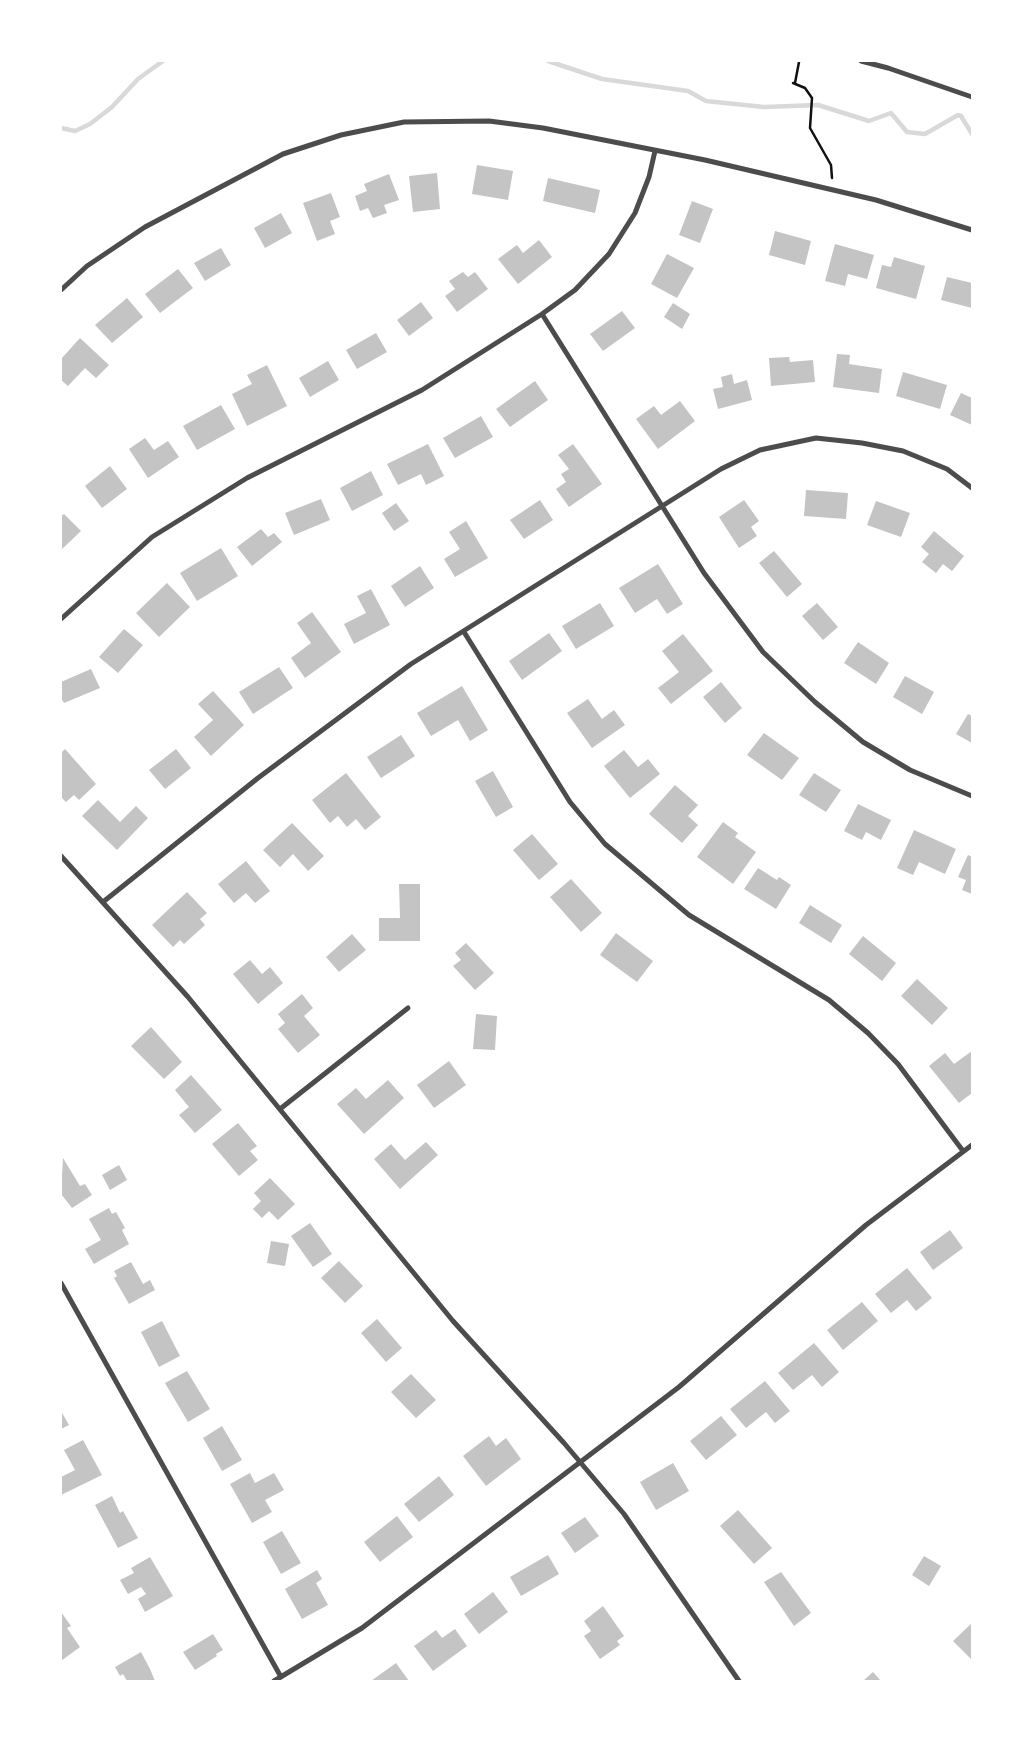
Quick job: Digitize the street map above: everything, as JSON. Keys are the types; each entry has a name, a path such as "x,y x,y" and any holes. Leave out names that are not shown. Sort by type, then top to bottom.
{"street":[{"path":"861,61 888,68 972,97"},
{"path":"61,290 87,266 145,227 283,154 341,135 404,122 489,121 543,128 876,200 972,230"},
{"path":"61,619 152,537 247,478 422,390 542,314 575,290 609,254 635,213 649,176 655,151"},
{"path":"542,314 704,573 763,652 815,702 864,742 910,770 972,796"},
{"path":"103,902 266,772 411,664 662,505 721,469 760,450 816,438 862,443 904,451 947,468 972,488"},
{"path":"464,632 570,802 605,844 690,915 829,1000 868,1033 898,1064 963,1151"},
{"path":"61,856 188,997 453,1321 580,1462 624,1514 740,1681"},
{"path":"280,1109 408,1008"},
{"path":"274,1681 362,1628 679,1387 866,1226 972,1145"},
{"path":"61,1283 281,1677"}],"path":[{"path":"799,62 794,83 805,88 812,98 810,128 831,165 832,178"}],"building":[{"path":"477,165 513,171 508,200 472,194"},
{"path":"437,173 440,209 413,212 409,176"},
{"path":"389,174 399,200 384,205 387,213 373,218 368,208 360,211 355,196 367,191 364,184"},
{"path":"548,178 600,190 595,213 543,201"},
{"path":"331,193 340,217 330,221 335,234 317,241 303,203"},
{"path":"692,201 713,209 700,243 679,235"},
{"path":"281,213 292,233 265,248 254,228"},
{"path":"775,231 811,241 805,265 769,255"},
{"path":"539,240 552,257 518,284 498,259 517,245 523,253"},
{"path":"835,244 874,255 867,279 848,274 845,286 825,281"},
{"path":"221,248 231,265 205,281 194,263"},
{"path":"667,254 694,268 677,298 651,284"},
{"path":"894,257 925,266 916,299 876,288 882,265 891,267"},
{"path":"178,269 193,288 160,313 145,294"},
{"path":"463,272 468,277 475,272 488,289 457,312 445,296 455,289 449,281"},
{"path":"947,277 972,283 972,308 941,300"},
{"path":"127,298 143,317 112,343 95,325"},
{"path":"421,302 433,318 409,336 397,320"},
{"path":"673,303 690,314 682,329 664,317"},
{"path":"622,311 635,328 603,351 590,334"},
{"path":"376,333 387,352 357,369 346,350"},
{"path":"80,338 109,365 96,378 85,368 68,386 61,380 61,359"},
{"path":"837,354 850,355 849,364 882,369 879,393 833,387"},
{"path":"789,357 790,362 813,360 815,382 771,386 769,358"},
{"path":"328,361 339,380 310,397 299,378"},
{"path":"267,365 287,406 247,426 232,394 252,384 247,375"},
{"path":"903,372 947,385 940,409 896,396"},
{"path":"732,374 734,384 747,380 752,400 718,409 713,389 723,387 721,377"},
{"path":"535,381 548,400 510,427 496,409"},
{"path":"961,393 972,398 972,425 950,415"},
{"path":"680,401 695,421 658,449 636,419 654,406 661,415"},
{"path":"221,405 235,429 197,450 183,426"},
{"path":"481,416 493,437 455,458 443,438"},
{"path":"145,438 154,450 168,441 179,457 148,478 129,449"},
{"path":"428,444 444,476 426,485 421,474 398,485 387,464"},
{"path":"573,444 602,484 569,507 556,489 566,482 561,474 569,469 558,455"},
{"path":"110,466 127,489 102,508 85,486"},
{"path":"371,471 383,495 352,511 340,488"},
{"path":"806,490 848,493 846,519 804,516"},
{"path":"321,499 330,520 294,535 285,513"},
{"path":"540,500 553,520 524,539 510,520"},
{"path":"744,500 759,521 751,527 757,536 739,548 719,517"},
{"path":"876,501 910,513 901,537 867,525"},
{"path":"396,503 409,521 394,531 382,513"},
{"path":"64,514 81,531 61,550 61,516"},
{"path":"466,521 488,558 455,577 444,559 460,549 449,532"},
{"path":"261,529 268,537 274,533 282,542 252,566 237,547"},
{"path":"934,531 964,556 952,571 943,564 936,573 922,562 929,554 921,547"},
{"path":"221,548 238,576 197,601 180,573"},
{"path":"774,551 802,584 787,597 759,563"},
{"path":"658,564 683,604 667,614 657,599 635,613 619,588"},
{"path":"420,566 434,588 405,607 391,586"},
{"path":"167,583 190,607 159,637 136,613"},
{"path":"371,589 390,625 354,644 344,624 366,613 357,596"},
{"path":"600,603 614,626 576,649 562,626"},
{"path":"817,603 838,627 823,640 802,616"},
{"path":"312,612 341,652 305,678 291,658 311,643 297,623"},
{"path":"124,629 143,645 118,673 99,657"},
{"path":"549,633 562,651 522,680 509,661"},
{"path":"683,634 713,671 671,704 658,688 679,672 662,651"},
{"path":"858,642 889,663 876,684 844,663"},
{"path":"279,667 293,688 253,714 239,692"},
{"path":"91,669 100,688 64,703 61,698 61,682"},
{"path":"905,676 934,692 922,714 893,697"},
{"path":"721,682 742,708 725,723 703,697"},
{"path":"462,686 488,730 470,741 458,720 431,736 417,713"},
{"path":"213,691 244,725 211,756 194,737 213,720 198,704"},
{"path":"588,699 602,719 614,710 625,725 592,748 567,713"},
{"path":"968,714 972,716 972,743 956,734"},
{"path":"764,733 799,758 782,780 747,755"},
{"path":"401,735 415,756 381,778 367,757"},
{"path":"65,749 96,784 79,800 74,795 66,802 61,797 61,753"},
{"path":"176,749 191,768 165,789 149,770"},
{"path":"624,750 638,767 648,759 660,774 630,798 604,766"},
{"path":"493,771 513,807 496,817 475,781"},
{"path":"346,773 381,817 365,830 356,819 347,827 338,816 330,823 312,800"},
{"path":"814,773 841,790 826,812 799,795"},
{"path":"675,785 698,805 688,816 698,825 682,843 649,814"},
{"path":"98,800 120,822 136,806 148,818 117,850 82,816"},
{"path":"858,804 891,820 881,840 866,832 862,840 844,831"},
{"path":"723,822 738,833 735,837 756,852 733,884 697,857"},
{"path":"292,823 324,856 308,871 293,854 280,867 263,850"},
{"path":"914,830 956,849 945,874 919,862 913,875 897,868"},
{"path":"532,834 558,864 539,880 513,850"},
{"path":"968,855 972,857 972,894 962,890 966,880 958,877"},
{"path":"246,861 270,891 255,903 246,893 234,903 218,884"},
{"path":"758,868 777,880 779,877 791,885 776,909 744,889"},
{"path":"571,879 602,913 581,932 550,897"},
{"path":"399,884 420,884 420,941 379,941 379,918 400,918"},
{"path":"187,892 207,913 200,919 205,925 184,944 180,940 173,947 152,925"},
{"path":"810,905 842,925 831,943 799,923"},
{"path":"616,933 653,961 637,982 600,955"},
{"path":"352,934 366,950 339,972 326,957"},
{"path":"863,936 896,963 882,981 849,954"},
{"path":"466,943 494,973 475,990 453,966 461,960 455,953"},
{"path":"250,960 262,974 270,967 283,983 258,1004 233,974"},
{"path":"917,979 948,1008 932,1025 901,996"},
{"path":"302,994 313,1008 304,1016 320,1035 298,1053 278,1029 285,1023 278,1014"},
{"path":"476,1014 497,1016 495,1050 473,1049"},
{"path":"151,1027 182,1062 164,1079 131,1046"},
{"path":"972,1051 972,1093 959,1103 929,1066 945,1053 954,1064"},
{"path":"449,1061 466,1085 434,1108 417,1085"},
{"path":"191,1075 222,1110 195,1133 179,1115 189,1107 175,1090"},
{"path":"388,1080 404,1098 364,1134 337,1104 356,1088 366,1099"},
{"path":"238,1123 257,1146 250,1151 258,1160 239,1176 212,1144"},
{"path":"426,1142 438,1155 400,1189 374,1159 391,1144 405,1160"},
{"path":"63,1158 80,1186 85,1184 92,1195 72,1208 61,1194"},
{"path":"119,1165 127,1180 110,1190 102,1175"},
{"path":"270,1178 295,1204 278,1220 269,1211 262,1218 253,1209 261,1201 254,1193"},
{"path":"109,1208 112,1214 116,1212 125,1228 122,1230 129,1244 94,1264 85,1249 101,1240 89,1219"},
{"path":"310,1223 332,1254 313,1267 291,1236"},
{"path":"950,1230 963,1248 933,1270 920,1252"},
{"path":"271,1241 289,1244 285,1266 267,1263"},
{"path":"339,1261 363,1286 345,1303 321,1278"},
{"path":"131,1262 143,1284 150,1280 155,1290 129,1304 114,1278 117,1276 114,1271"},
{"path":"907,1268 932,1298 916,1311 907,1300 891,1313 875,1294"},
{"path":"862,1302 878,1321 843,1350 827,1330"},
{"path":"377,1319 402,1348 386,1362 361,1333"},
{"path":"162,1321 180,1356 159,1367 141,1332"},
{"path":"814,1343 839,1372 822,1387 812,1375 793,1390 778,1373"},
{"path":"187,1371 210,1409 188,1422 165,1383"},
{"path":"411,1374 436,1400 416,1418 391,1392"},
{"path":"765,1381 790,1411 775,1423 766,1412 746,1428 730,1409"},
{"path":"61,1411 69,1425 61,1429"},
{"path":"721,1416 737,1435 706,1460 690,1441"},
{"path":"222,1426 242,1460 222,1471 203,1438"},
{"path":"489,1436 496,1446 506,1438 521,1459 486,1486 463,1456"},
{"path":"83,1440 102,1475 61,1495 61,1477 75,1470 64,1450"},
{"path":"673,1463 689,1491 656,1510 640,1482"},
{"path":"250,1473 255,1483 274,1473 284,1490 265,1500 272,1512 252,1523 230,1484"},
{"path":"439,1476 454,1495 419,1522 404,1504"},
{"path":"112,1496 120,1513 123,1511 138,1538 118,1548 95,1505"},
{"path":"738,1510 772,1548 754,1564 720,1526"},
{"path":"397,1516 413,1537 380,1562 364,1542"},
{"path":"585,1517 599,1536 575,1553 561,1533"},
{"path":"282,1531 301,1563 281,1574 263,1542"},
{"path":"548,1555 559,1574 521,1596 510,1577"},
{"path":"924,1556 941,1566 929,1586 912,1575"},
{"path":"150,1557 173,1596 145,1612 138,1599 146,1594 141,1587 128,1594 120,1580 134,1573 131,1568"},
{"path":"317,1570 322,1579 316,1583 328,1605 302,1619 285,1589"},
{"path":"781,1572 811,1613 794,1626 764,1582"},
{"path":"493,1592 508,1612 479,1634 464,1614"},
{"path":"603,1606 624,1636 617,1641 620,1645 600,1659 584,1636 591,1631 584,1621"},
{"path":"61,1612 71,1626 67,1628 80,1647 61,1661"},
{"path":"972,1623 972,1660 953,1641"},
{"path":"455,1629 467,1646 433,1671 414,1646 436,1630 442,1638"},
{"path":"213,1634 223,1650 195,1670 183,1652"},
{"path":"141,1652 155,1681 127,1681 123,1674 120,1676 115,1667"},
{"path":"396,1663 409,1681 371,1681"},
{"path":"873,1672 881,1681 863,1681"}],"waterway":[{"path":"61,128 75,131 90,124 112,107 138,79 163,61"},
{"path":"548,61 602,79 688,91 706,101 764,107 818,105 869,121 891,113 907,132 925,134 958,115 961,116 972,134"}]}
